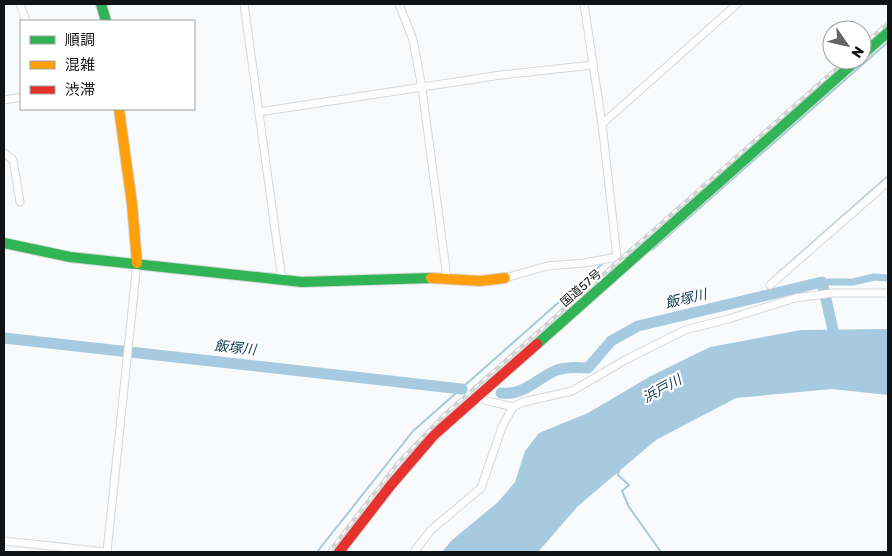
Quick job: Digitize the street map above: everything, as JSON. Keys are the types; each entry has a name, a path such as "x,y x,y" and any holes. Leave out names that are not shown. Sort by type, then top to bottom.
{"main road":[{"path":"101,4 106,20"},
{"path":"872,46 888,32"},
{"name":"国道57号","path":"339,552 412,458 434,435 846,70"},
{"path":"119,110 132,204 137,263"},
{"path":"4,243 70,257 282,280 329,283 447,278 480,281 505,278"}],"street":[{"path":"20,4 26,20"},
{"path":"244,4 282,280"},
{"path":"399,4 413,40 422,88 447,278"},
{"path":"584,4 602,124 617,257 626,265"},
{"path":"602,124 737,4"},
{"path":"258,112 501,75 593,65"},
{"path":"4,100 20,97"},
{"path":"4,153 13,160 20,202"},
{"path":"770,285 888,182"},
{"path":"505,278 547,266 584,263 617,257"},
{"path":"4,540 107,552 137,263"},
{"path":"414,552 431,530 481,488 502,426 513,407 523,402 572,391 627,359 685,330 795,298 833,294 888,293"},
{"path":"476,398 513,407"}],"water":[{"name":"浜戸川","path":"888,329 888,395 832,389 736,398 656,440 578,506 538,552 442,552 451,541 498,502 515,482 525,451 539,433 588,413 649,377 710,347 801,330"}],"waterway":[{"path":"652,250 888,42"},
{"path":"778,273 888,176"},
{"path":"317,552 413,431 602,264"},
{"path":"822,282 853,282 874,277 888,278"},
{"name":"飯塚川","path":"501,393 517,392 557,370 588,368 611,341 638,326 822,282 833,330 833,344"},
{"name":"飯塚川","path":"4,338 462,389"},
{"path":"619,470 618,475 629,485 622,491 629,507 661,552"}],"railway":[{"path":"872,37 888,23"},
{"path":"329,552 397,464 444,415 835,70"}],"traffic: fast":[{"path":"101,4 106,20"},
{"path":"872,46 888,32"},
{"path":"537,344 846,70"},
{"path":"4,243 70,257 302,282 431,278"}],"traffic: slow":[{"path":"119,110 132,204 137,263"},
{"path":"431,278 480,281 505,278"}],"traffic: jam":[{"path":"339,552 391,485 434,435 537,344"}]}
